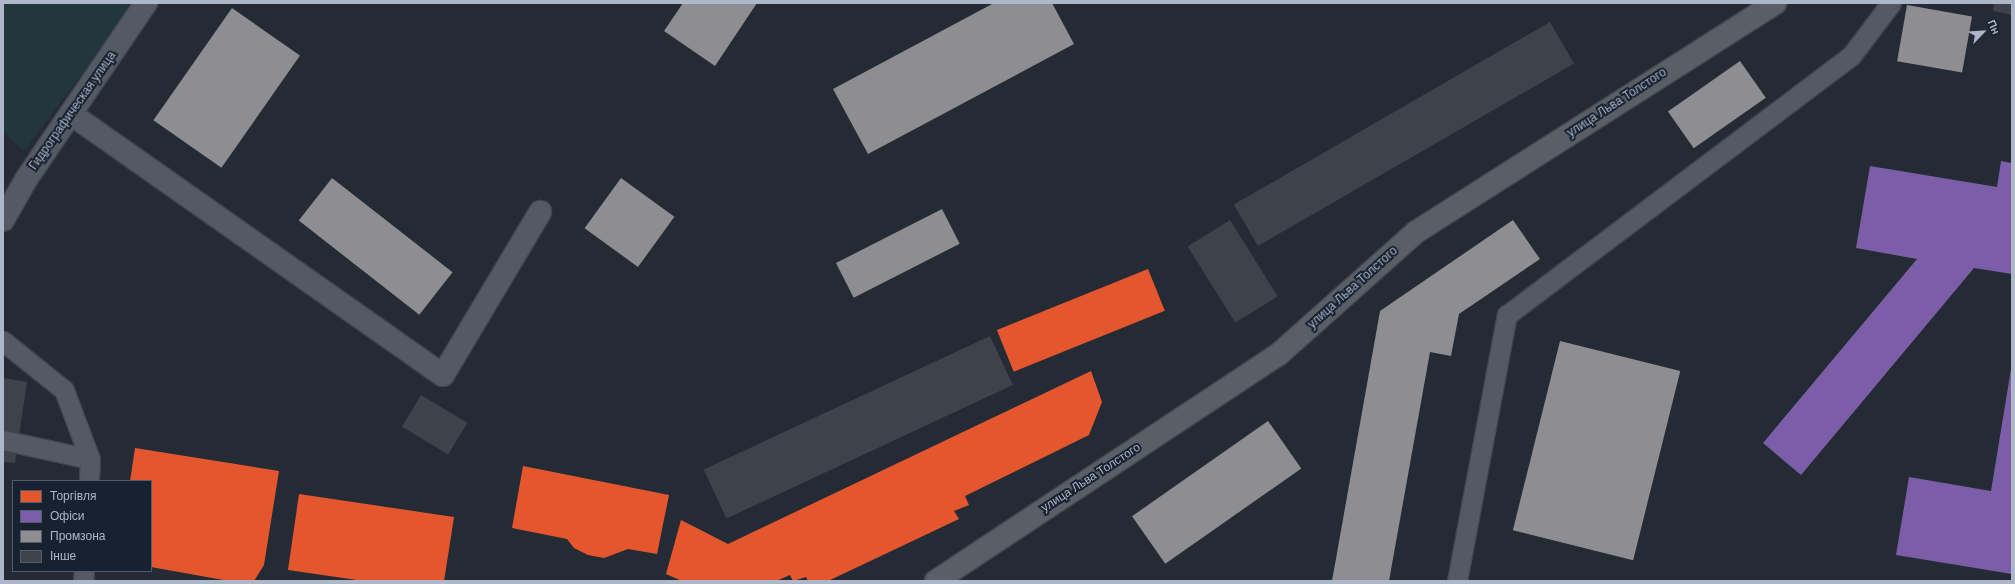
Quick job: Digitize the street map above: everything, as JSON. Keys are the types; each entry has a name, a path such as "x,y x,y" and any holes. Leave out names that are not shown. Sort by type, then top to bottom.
{"street":[{"name":"Гидрографическая улица","path":"3,220 27,178 146,3"},
{"name":"улица Льва Толстого","path":"936,581 1278,355 1416,232 1774,3"},
{"path":"71,114 443,374 540,212"}],"lane":[{"path":"1457,581 1507,314 1851,56 1891,3"},
{"path":"3,341 64,390 90,459 89,480"},
{"path":"3,440 90,459"}],"green space":[{"path":"3,3 130,3 115,30 24,151 3,131"}],"building: Торгівля":[{"path":"1148,269 1165,311 1014,372 997,330"},
{"path":"1091,371 1102,402 1089,435 965,496 969,505 954,511 959,519 828,581 808,581 806,577 793,581 790,575 776,581 682,581 666,574 681,520 728,544"},
{"path":"135,448 279,471 264,565 254,581 229,581 152,567 152,480 130,480"},
{"path":"523,466 669,495 657,554 628,549 604,558 588,555 574,548 567,539 512,528"},
{"path":"299,494 454,517 444,581 364,581 288,570"}],"building: Офіси":[{"path":"2001,161 2012,163 2012,274 1974,268 1801,475 1763,443 1917,259 1856,248 1870,166 1997,187"},
{"path":"2011,369 2012,574 1896,555 1909,477 1991,491"}],"building: Промзона":[{"path":"683,3 757,3 715,66 664,31"},
{"path":"994,3 1052,3 1074,44 868,154 833,89"},
{"path":"1907,5 1972,16 1962,73 1897,61"},
{"path":"232,8 300,56 221,168 153,120"},
{"path":"1740,61 1766,98 1694,148 1668,111"},
{"path":"332,178 453,272 419,315 299,221"},
{"path":"621,178 674,217 638,267 585,228"},
{"path":"942,209 960,244 854,298 836,263"},
{"path":"1513,220 1540,259 1459,314 1451,356 1430,352 1389,581 1332,581 1380,311"},
{"path":"1560,341 1680,371 1633,560 1513,530"},
{"path":"1268,421 1301,469 1165,564 1132,516"}],"building: Інше":[{"path":"1994,3 2012,3 2012,15 1993,11"},
{"path":"1550,22 1574,64 1258,246 1234,204"},
{"path":"1230,220 1278,296 1235,323 1188,246"},
{"path":"990,336 1013,385 726,518 704,470"},
{"path":"3,378 27,382 15,463 3,462"},
{"path":"421,395 467,423 448,455 402,427"}]}
